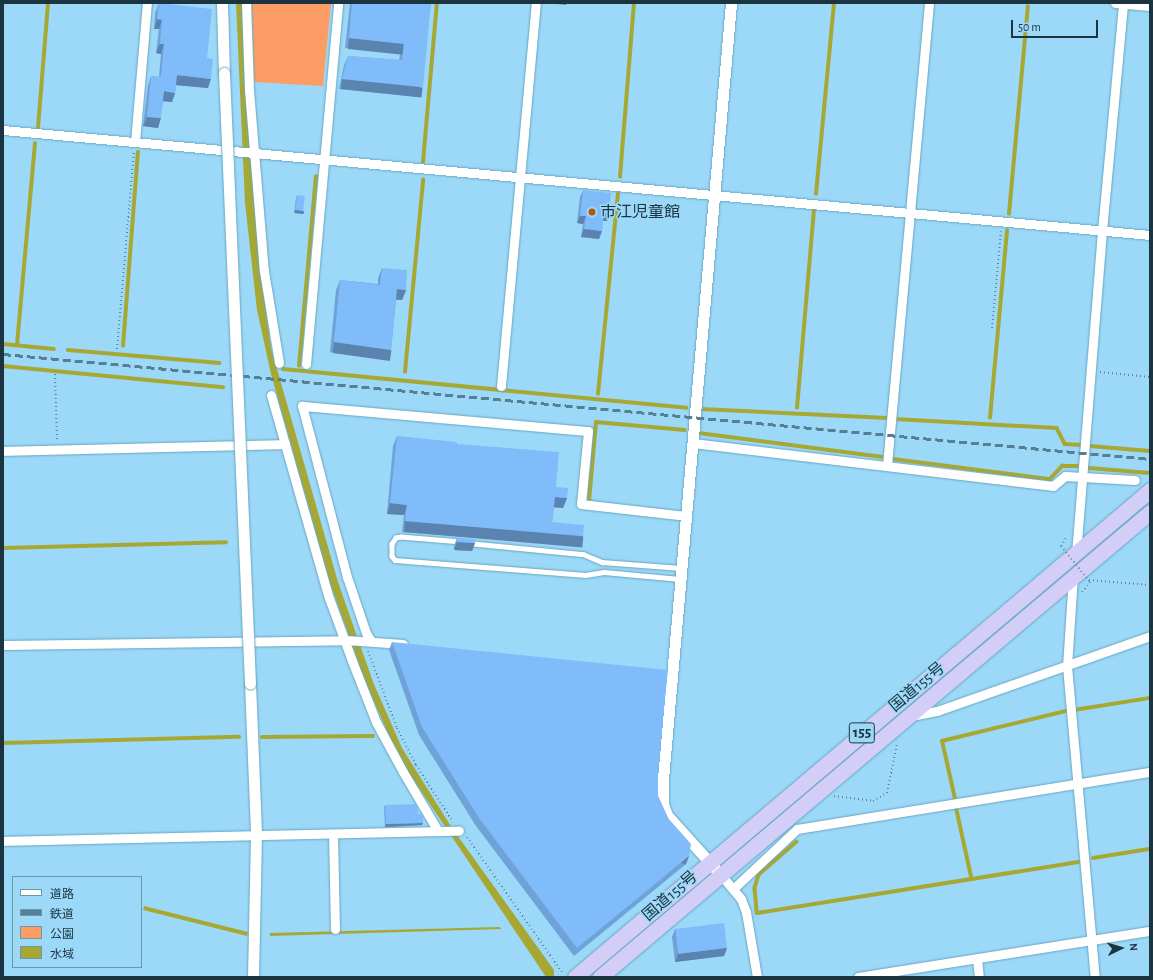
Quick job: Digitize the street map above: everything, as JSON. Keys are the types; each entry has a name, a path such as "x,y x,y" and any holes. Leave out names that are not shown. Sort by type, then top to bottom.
{"highway":[{"name":"国道155号","path":"575,977 1150,490"},
{"name":"国道155号","path":"600,977 1150,512"}],"street":[{"path":"135,142 148,3"},
{"path":"222,3 256,835 252,977"},
{"path":"246,3 254,154 264,271 279,363"},
{"path":"306,364 322,161 338,3"},
{"path":"501,386 536,3"},
{"path":"731,3 716,194 682,574 669,671 662,779 663,804 667,815 721,874 733,889 746,912 757,977"},
{"path":"887,465 929,3"},
{"path":"1076,554 1084,476 1120,3 1150,6"},
{"path":"3,130 521,180 716,194 910,214 1150,235"},
{"path":"271,395 329,598 376,722 403,772 440,831"},
{"path":"371,641 366,634 347,577 302,406 588,431 581,504 687,516"},
{"path":"693,443 1053,486 1065,476 1135,480"},
{"path":"3,451 285,444"},
{"path":"1073,576 1067,666 1095,977"},
{"path":"909,716 937,711 1150,636"},
{"path":"3,645 345,640 410,645"},
{"path":"733,889 797,829 1150,772"},
{"path":"3,841 458,831"},
{"path":"332,834 335,929"},
{"path":"858,977 1150,931"},
{"path":"977,959 979,977"}],"lane":[{"path":"402,537 583,554 602,562 682,574 604,572 585,575 395,560 392,550 396,538 402,537"}],"path":[{"path":"117,349 135,142"},
{"path":"992,328 1001,222"},
{"path":"1092,372 1150,377"},
{"path":"55,374 58,450"},
{"path":"1062,546 1090,582"},
{"path":"1073,576 1150,585"},
{"path":"371,641 367,655 397,728 416,765 458,831 463,831 561,967 564,977"},
{"path":"818,794 873,801 887,794 898,737 891,730"}],"green space":[{"path":"252,3 331,3 323,86 254,82"}],"water":[{"path":"236,3 243,3 259,262 271,348 338,582 373,682 402,748 452,828 554,970 554,977 546,977 399,758 365,681 330,583 271,374 257,310 245,203"},
{"path":"144,906 248,932 247,936 143,910"},
{"path":"500,927 501,929 270,936 270,933"}],"building":[{"path":"159,3 212,9 207,58 213,59 211,79 177,75 175,93 164,91 161,118 147,117 151,76 161,77 164,44 160,44 162,20 157,19"},
{"path":"352,3 431,3 423,87 342,79 348,56 402,60 404,44 349,38"},
{"path":"583,190 611,193 609,213 604,213 602,231 584,229 586,216 580,216"},
{"path":"297,195 305,196 303,211 295,210"},
{"path":"382,268 407,270 406,290 397,289 391,350 334,342 340,280 380,285"},
{"path":"397,436 457,442 457,444 559,452 556,487 568,488 567,498 555,497 552,522 584,525 583,536 405,521 407,505 390,503"},
{"path":"457,538 475,539 475,543 457,542"},
{"path":"392,642 668,670 658,767 658,796 668,818 691,844 689,856 577,948 479,818 422,727"},
{"path":"417,804 418,814 423,814 423,823 386,824 385,805"},
{"path":"724,923 727,948 678,954 675,929"}],"waterway":[{"path":"38,128 48,3"},
{"path":"423,162 437,3"},
{"path":"620,177 634,3"},
{"path":"816,194 834,3"},
{"path":"1009,214 1028,7"},
{"path":"17,345 35,144"},
{"path":"123,346 138,153"},
{"path":"299,366 316,177"},
{"path":"405,372 423,180"},
{"path":"598,394 618,194"},
{"path":"797,408 814,210"},
{"path":"990,418 1007,231"},
{"path":"3,344 54,349"},
{"path":"68,350 219,363"},
{"path":"3,366 223,387"},
{"path":"283,369 686,408"},
{"path":"701,409 887,418"},
{"path":"895,419 1057,428 1065,444 1082,445"},
{"path":"589,502 596,422 685,430"},
{"path":"699,433 884,457"},
{"path":"1090,446 1150,451"},
{"path":"893,459 1050,479 1062,466 1078,466"},
{"path":"1089,468 1150,473"},
{"path":"3,548 226,542"},
{"path":"1074,710 1150,698"},
{"path":"955,799 942,741 1066,711"},
{"path":"262,737 373,736"},
{"path":"3,743 239,737"},
{"path":"956,806 972,879"},
{"path":"797,842 759,875 755,888 757,913 1078,862"},
{"path":"1093,858 1150,849"}],"railway":[{"path":"3,354 1150,459"}],"place":[{"name":"市江児童館","path":"592,212"}]}
